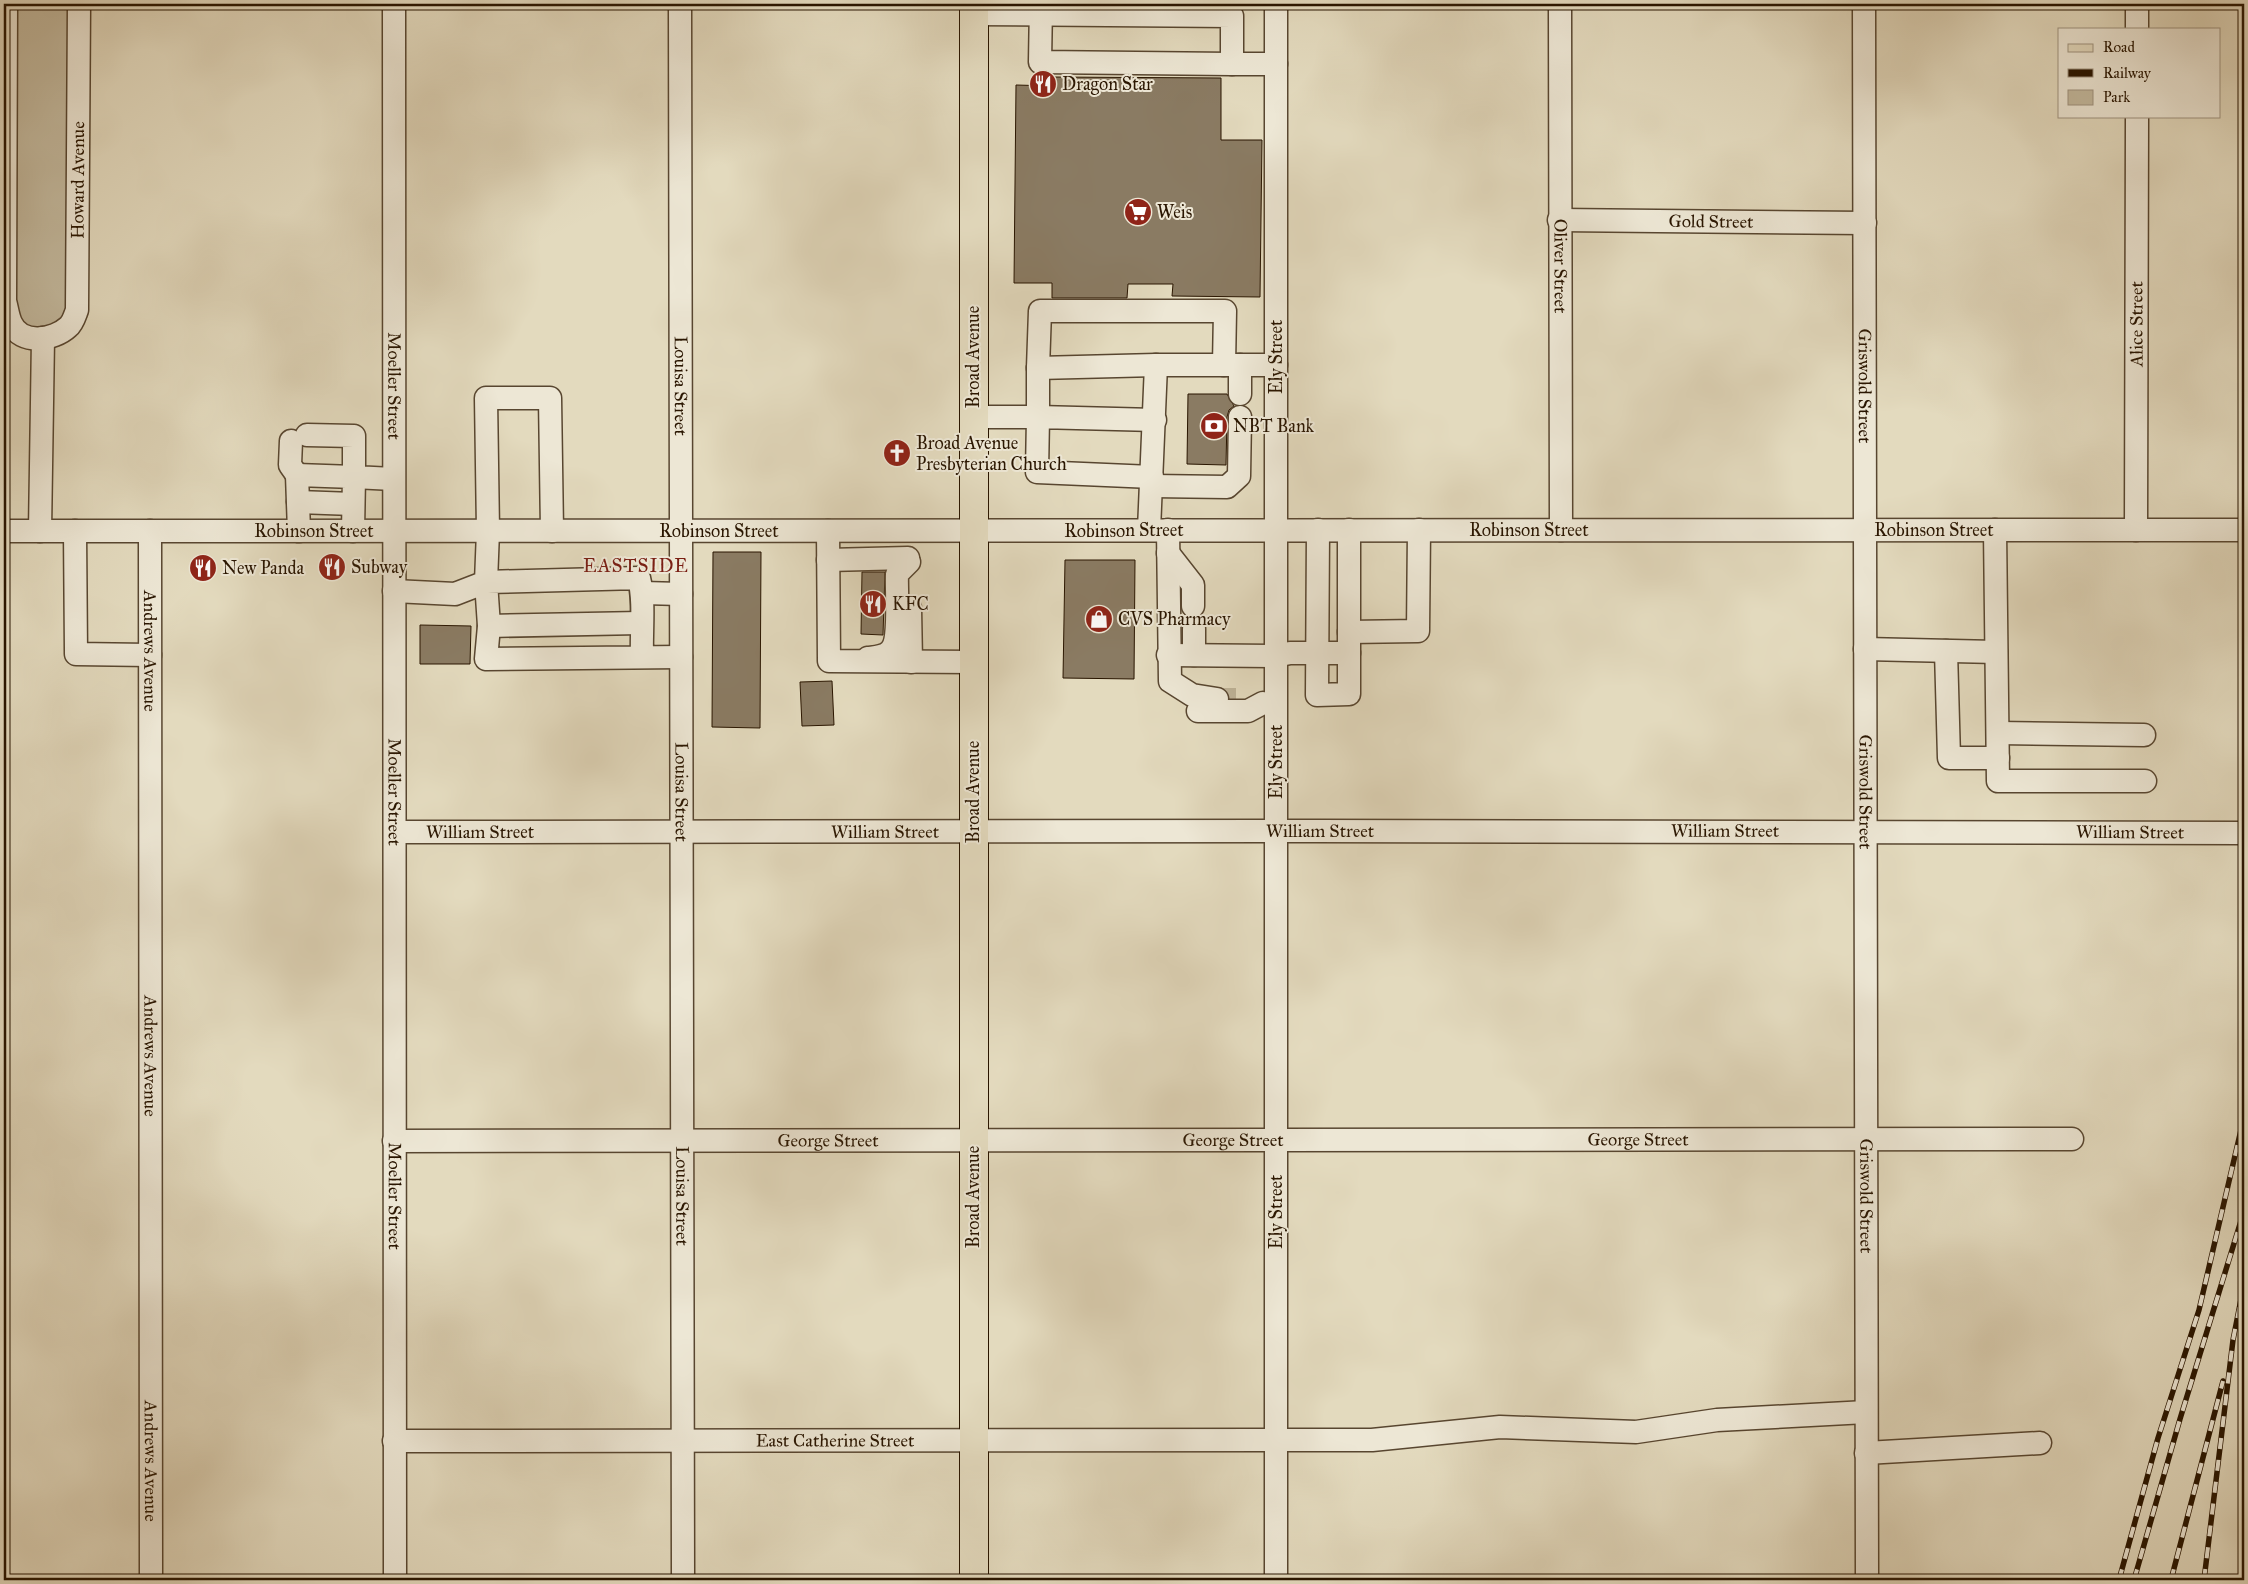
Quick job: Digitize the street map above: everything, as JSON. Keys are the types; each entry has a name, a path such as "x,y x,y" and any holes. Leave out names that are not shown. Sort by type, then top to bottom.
{"main road":[{"name":"Broad Avenue","path":"974,9 972,530 974,1580"}],"street":[{"path":"6,4 5,301 11,325 25,337 43,338 40,531"},
{"name":"Howard Avenue","path":"43,338 51,338 70,326 77,310 79,4"},
{"name":"Moeller Street","path":"394,4 395,1580"},
{"name":"Louisa Street","path":"680,4 682,530 680,832 684,1580"},
{"name":"Ely Street","path":"1276,4 1276,656 1269,703 1276,829 1276,1580"},
{"name":"Oliver Street","path":"1560,4 1561,530"},
{"name":"Griswold Street","path":"1864,4 1866,1580"},
{"path":"2137,28 2138,4"},
{"path":"974,9 1232,10 1232,64"},
{"path":"1041,9 1040,62 1276,64"},
{"name":"Alice Street","path":"2136,530 2137,118"},
{"name":"Gold Street","path":"1559,220 1865,223"},
{"path":"1240,394 1232,365 1225,311 1040,311 1037,472 1227,487 1239,476 1240,417"},
{"path":"1038,368 1156,365 1276,365"},
{"path":"1156,365 1152,481 1159,530 1168,553 1193,585 1193,606"},
{"path":"552,531 550,398 486,398 488,531 486,582 489,626 486,658 681,657"},
{"path":"973,417 1155,420"},
{"path":"299,531 297,475 290,465 299,438 354,436 354,531"},
{"path":"297,475 393,479"},
{"path":"298,502 353,504"},
{"path":"908,530 911,662"},
{"path":"1318,530 1318,695 1349,694 1350,530"},
{"path":"1168,655 1276,656 1290,653 1317,653 1349,642 1418,631 1419,530"},
{"path":"1995,530 1998,781 2145,781"},
{"name":"Robinson Street","path":"4,531 2244,530"},
{"path":"75,531 76,654 150,655"},
{"name":"Andrews Avenue","path":"150,531 151,1580"},
{"path":"828,531 829,661 973,662"},
{"path":"1168,553 1168,655 1170,681 1176,703 1194,711 1248,711 1269,703"},
{"path":"828,560 909,560"},
{"path":"847,661 883,656 892,649 896,632 897,574 909,560"},
{"path":"394,591 455,594 486,582 639,578 643,593 640,623 642,657"},
{"path":"643,593 681,594"},
{"path":"489,626 640,623"},
{"path":"1194,629 1194,655"},
{"path":"1866,649 1996,652"},
{"path":"1946,651 1949,758 1998,758"},
{"path":"1170,681 1192,695 1269,703"},
{"path":"1998,733 2144,735"},
{"name":"William Street","path":"395,832 1276,829 2244,833"},
{"name":"George Street","path":"394,1141 2072,1139"},
{"name":"East Catherine Street","path":"394,1441 1372,1440 1500,1428 1636,1432 1717,1420 1866,1412"},
{"path":"1866,1453 2040,1443"}],"green space":[{"path":"5,4 78,4 77,310 51,338 11,325"}],"building":[{"name":"Weis","path":"1052,77 1221,78 1221,140 1262,140 1260,297 1172,296 1173,284 1128,284 1127,298 1052,298 1052,283 1014,283 1016,85 1052,86"},
{"path":"1188,394 1227,394 1234,406 1229,410 1227,417 1226,465 1187,464"},
{"path":"713,552 761,552 760,728 712,727"},
{"name":"CVS Pharmacy","path":"1065,560 1135,560 1134,679 1063,678"},
{"path":"862,572 885,572 883,635 861,634"},
{"path":"420,625 471,626 470,664 420,664"},
{"path":"832,681 834,725 802,726 800,682"}],"tunnel":[{"path":"1217,699 1236,699"}],"railway":[{"path":"2119,1580 2158,1438 2199,1310 2244,1117"},
{"path":"2134,1580 2180,1419 2244,1211"},
{"path":"2204,1580 2233,1340 2244,1284"},
{"path":"2171,1580 2223,1381"}],"place":[{"name":"Dragon Star","path":"1043,84"},
{"name":"Weis","path":"1138,212"},
{"name":"NBT Bank","path":"1214,426"},
{"name":"Broad Avenue Presbyterian Church","path":"897,453"},
{"name":"Subway","path":"332,567"},
{"name":"New Panda","path":"203,568"},
{"name":"KFC","path":"873,604"},
{"name":"CVS Pharmacy","path":"1099,619"}],"district":[{"name":"EASTSIDE","path":"636,565"}]}
